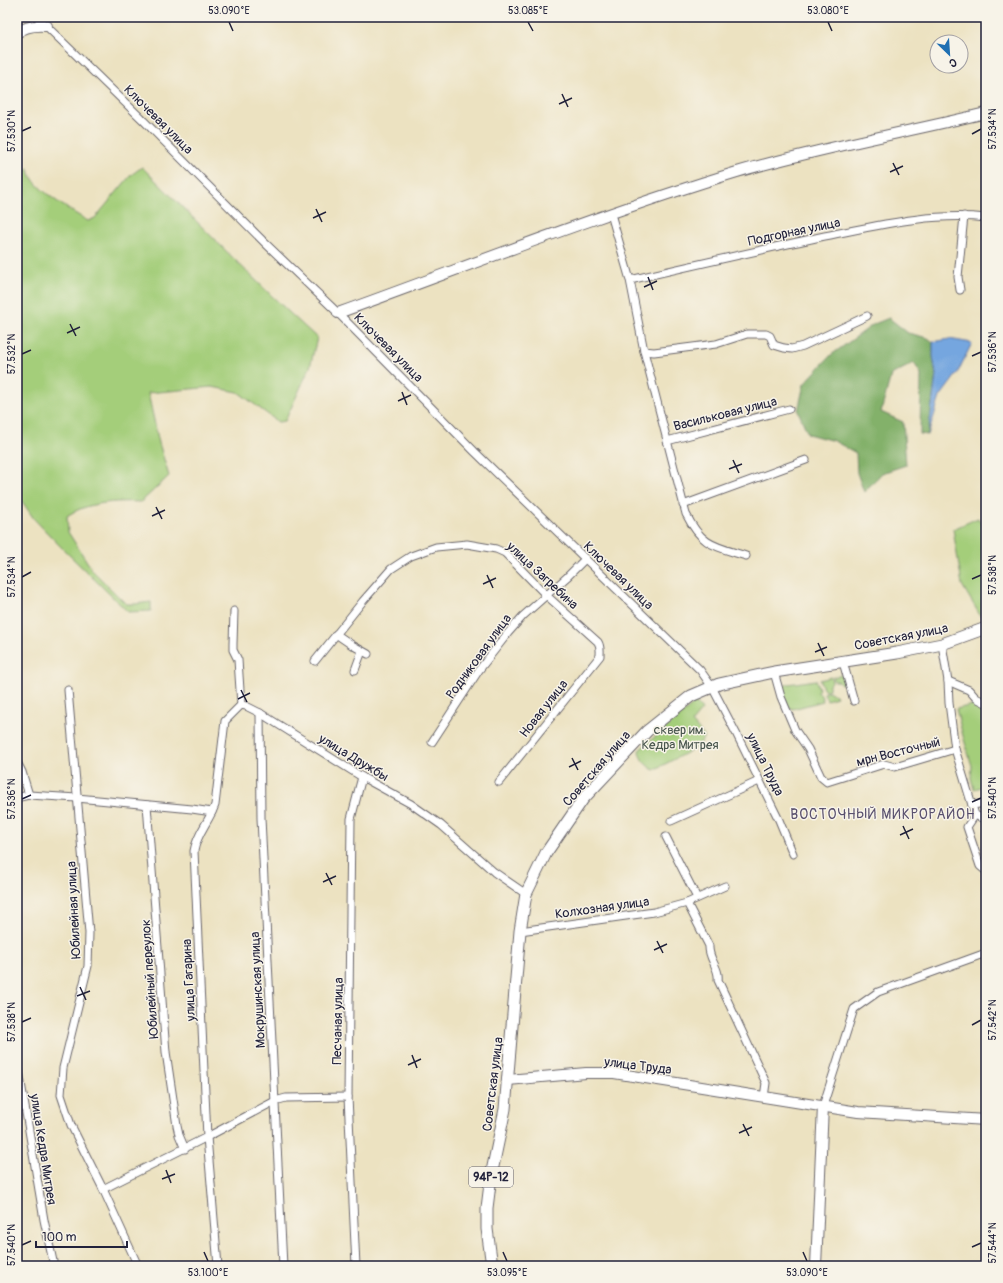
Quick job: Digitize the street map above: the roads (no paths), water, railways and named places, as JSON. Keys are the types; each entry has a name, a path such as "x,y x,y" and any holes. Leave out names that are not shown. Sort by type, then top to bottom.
{"main road":[{"name":"Советская улица","path":"492,1266 487,1229 487,1208 491,1176 505,1109 520,931 526,894 546,853 584,800 647,731 691,696 712,687 774,672 843,662 942,644 986,628"}],"street":[{"name":"Ключевая улица","path":"36,17 143,120 265,243 338,313 475,452 700,670 712,687"},
{"path":"17,33 34,26 47,26"},
{"path":"338,313 611,214 737,172 986,113"},
{"path":"611,214 630,280 644,351 683,505 692,527 707,542 746,556"},
{"path":"960,290 958,277 964,216"},
{"name":"Подгорная улица","path":"630,280 893,222 925,217 964,216 986,218"},
{"path":"644,351 654,352 716,344 747,334 766,334 770,336 774,345 792,349 803,346 867,316"},
{"name":"Васильковая улица","path":"667,441 789,409"},
{"path":"683,505 806,460"},
{"name":"улица Загребина","path":"315,661 363,601 391,569 411,556 423,551 436,547 467,544 496,549 505,553 546,595 598,642 600,646"},
{"name":"Родниковая улица","path":"432,742 479,670 523,616 585,559"},
{"path":"234,611 233,650 238,660 240,705"},
{"path":"336,634 365,653 354,670"},
{"path":"942,644 948,681 948,703 955,749 975,815 986,820"},
{"name":"Новая улица","path":"499,782 600,656 600,646"},
{"path":"843,662 854,701"},
{"name":"мрн Восточный","path":"774,672 780,697 795,730 808,750 821,777 827,782 884,764 895,767 955,749"},
{"path":"948,681 969,690 976,698 986,703"},
{"name":"улица Труда","path":"712,687 779,820 793,854"},
{"name":"Юбилейная улица","path":"68,690 89,933 89,952 85,978 63,1068 61,1095 71,1125 103,1189 138,1266"},
{"name":"улица Дружбы","path":"240,705 246,706 260,713 362,777 411,804 441,825 494,872 526,894"},
{"name":"улица Гагарина","path":"218,1266 207,1137 194,851 196,839 215,805 225,721 240,705"},
{"name":"Мокрушинская улица","path":"260,713 261,818 283,1266"},
{"path":"17,762 22,772 29,795"},
{"name":"Песчаная улица","path":"356,1266 348,1098 351,819 362,777"},
{"path":"672,821 759,781"},
{"path":"17,799 29,795 78,798 212,812"},
{"path":"972,805 986,803"},
{"name":"Юбилейный переулок","path":"148,805 166,1052 177,1126 179,1136 185,1149"},
{"path":"975,815 967,827 980,866 986,871"},
{"path":"666,837 697,898"},
{"name":"Колхозная улица","path":"520,931 654,912 687,903 725,886"},
{"path":"687,903 709,946 708,953 719,975 718,980 766,1083 764,1097"},
{"path":"816,1266 823,1106 854,1009 878,992 986,953"},
{"name":"улица Кедра Митрея","path":"17,1059 44,1220 54,1266"},
{"name":"улица Труда","path":"508,1080 600,1072 614,1073 858,1112 986,1120"},
{"path":"103,1189 185,1149 275,1101 286,1098 348,1098"}],"water":[{"path":"949,339 972,343 957,374 940,397 928,435 936,375 933,356 933,342"}],"district":[{"name":"ВОСТОЧНЫЙ МИКРОРАЙОН","path":"883,814"}],"park label":[{"name":"сквер им. Кедра Митрея","path":"680,736"}]}
